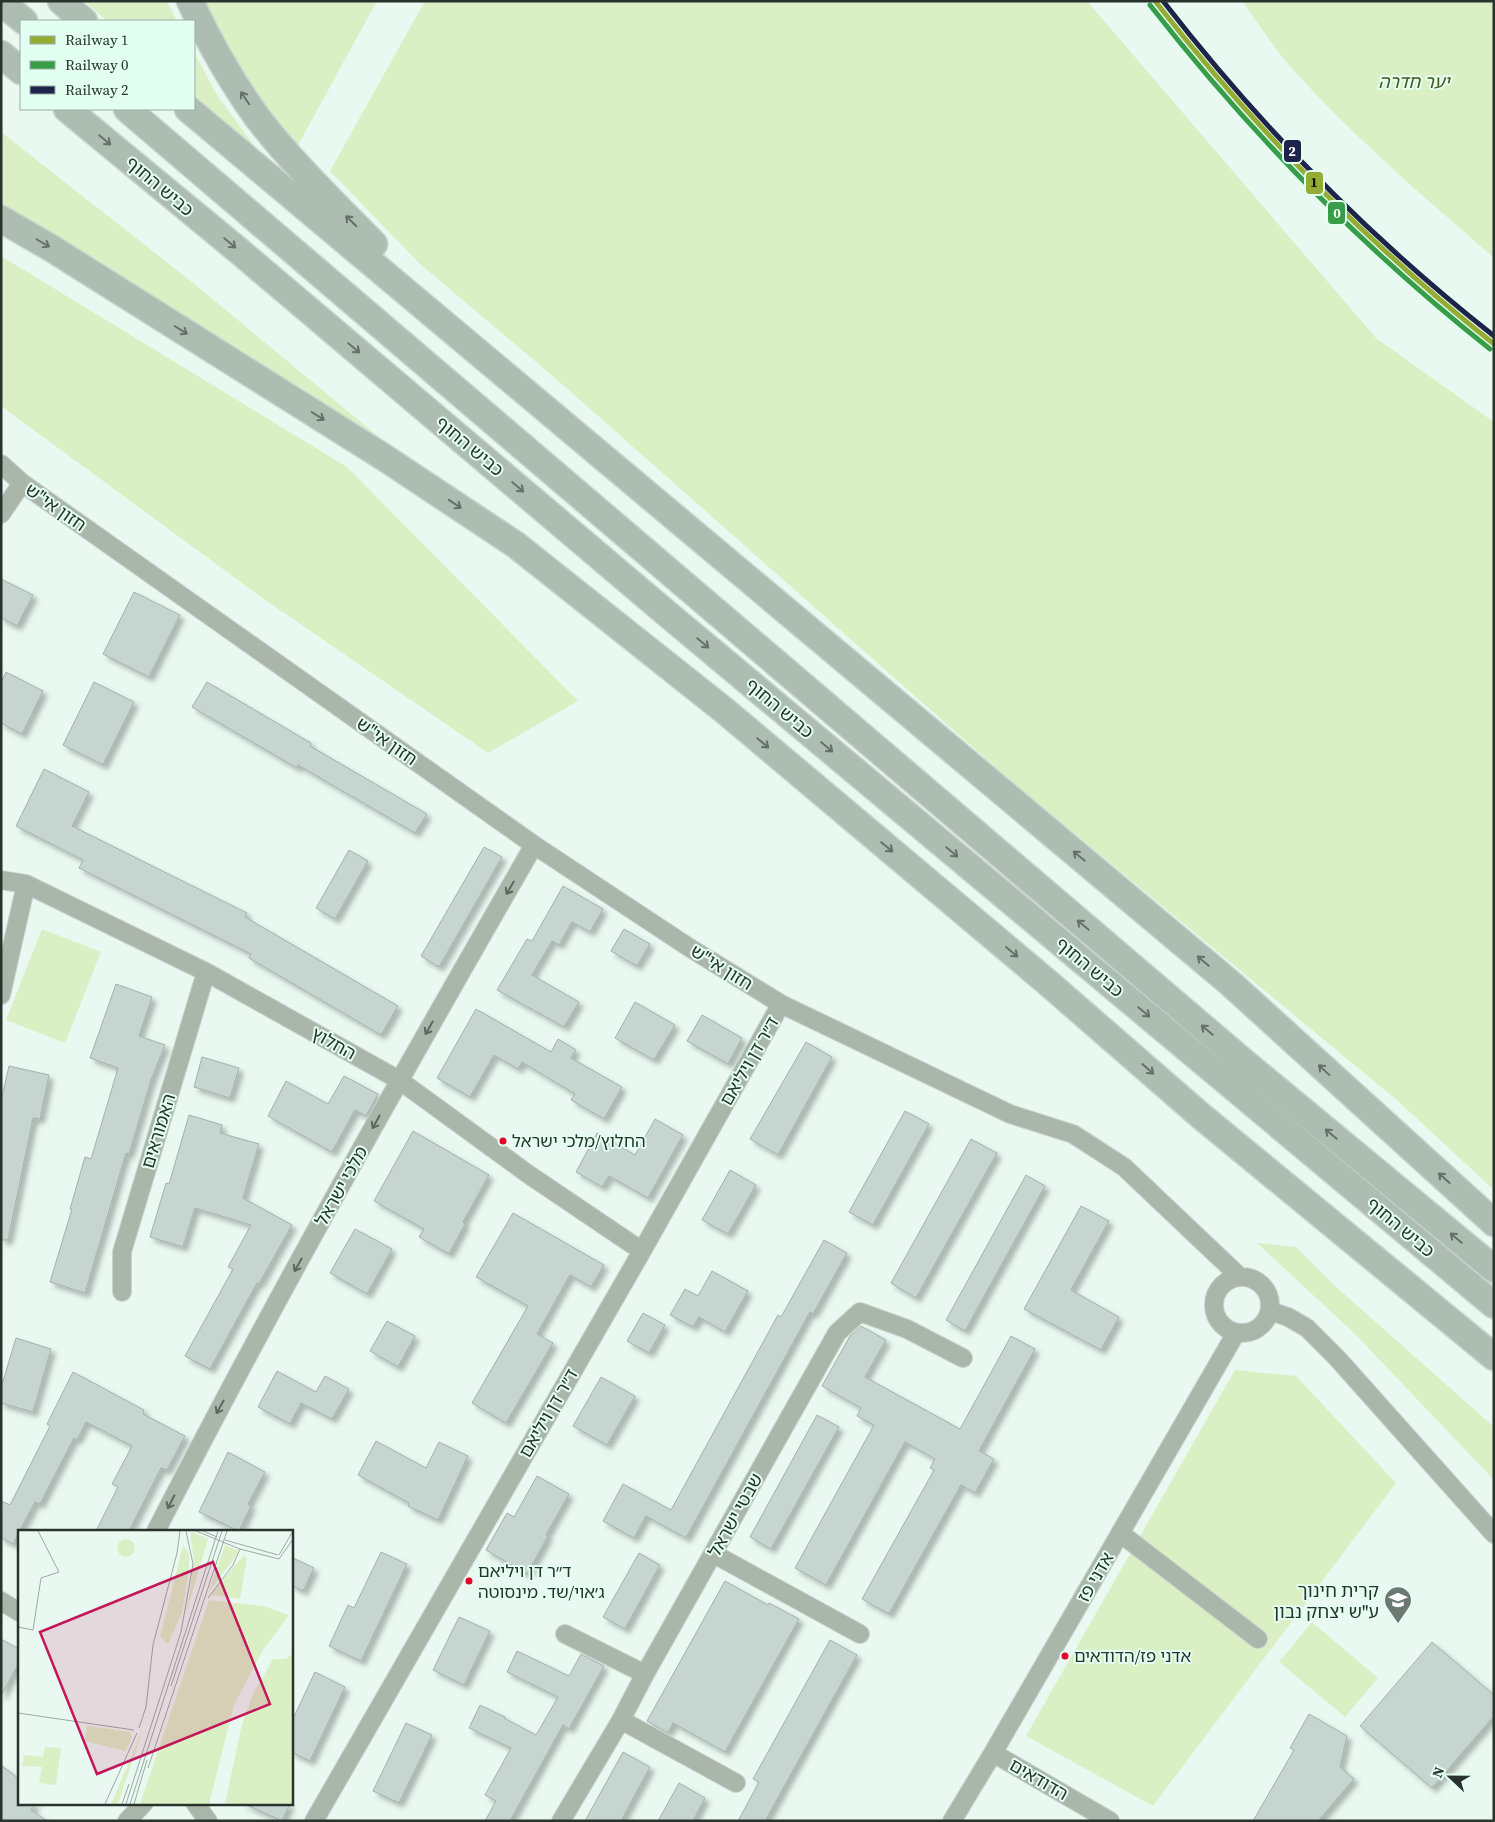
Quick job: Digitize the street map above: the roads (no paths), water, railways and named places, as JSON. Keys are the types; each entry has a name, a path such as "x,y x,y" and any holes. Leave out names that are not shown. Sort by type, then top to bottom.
{"highway":[{"path":"61,1 83,20"},
{"path":"190,1 212,47 236,85 257,116 286,152 320,190 510,378"},
{"path":"1,2 23,20"},
{"path":"1,54 20,70"},
{"name":"כביש החוף","path":"68,110 239,251 665,612 1494,1304"},
{"name":"כביש החוף","path":"127,110 1245,1063 1494,1269"},
{"path":"189,110 1230,984 1494,1223"},
{"path":"1,219 51,248 384,458 516,545 726,711 1047,982 1201,1116 1494,1357"},
{"path":"1358,1244 1494,1370"}],"street":[{"name":"חזון אי\"ש","path":"1,464 22,483 534,845 690,948 782,1004 1010,1114 1073,1134 1124,1167 1239,1276"},
{"path":"1,514 22,483"},
{"name":"מלכי ישראל","path":"157,1530 213,1420 399,1080 534,845"},
{"name":"החלוץ","path":"1,880 26,884 206,972 399,1080 528,1174 642,1252"},
{"path":"1,995 26,884"},
{"name":"האמוראים","path":"122,1292 122,1252 206,972"},
{"name":"ד״ר דן ויליאם","path":"314,1821 642,1252 782,1004"},
{"path":"1239,1276 1249,1277 1258,1281 1267,1291 1270,1311 1266,1320 1256,1330 1236,1333 1227,1330 1219,1322 1213,1304 1221,1285 1239,1276"},
{"path":"1270,1311 1288,1317 1307,1328 1337,1358 1494,1534"},
{"name":"שבטי ישראל","path":"560,1821 621,1720 645,1674 838,1333 860,1312 907,1329 963,1358"},
{"name":"אדני פז","path":"952,1821 1236,1333"},
{"path":"1120,1533 1258,1639"},
{"path":"714,1554 860,1634"},
{"path":"1,1601 18,1611"},
{"path":"565,1634 645,1674"},
{"path":"621,1720 736,1783"},
{"name":"הדודאים","path":"993,1753 1110,1821"},
{"path":"127,1821 143,1804"},
{"path":"196,1804 208,1821"}],"rail line":[{"name":"1","path":"1155,1 1232,94 1314,183 1402,266 1494,344"},
{"name":"2","path":"1163,1 1238,92 1318,179 1404,260 1494,336"},
{"name":"0","path":"1150,5 1227,98 1310,187 1398,271 1490,349"}],"place":[{"name":"החלוץ/מלכי ישראל","path":"503,1141"},
{"name":"ד״ר דן ויליאם ג׳אוי/שד. מינסוטה","path":"469,1581"},
{"name":"קרית חינוך ע\"ש יצחק נבון","path":"1398,1624"},
{"name":"אדני פז/הדודאים","path":"1065,1656"}],"park label":[{"name":"יער חדרה","path":"1414,81"}]}
